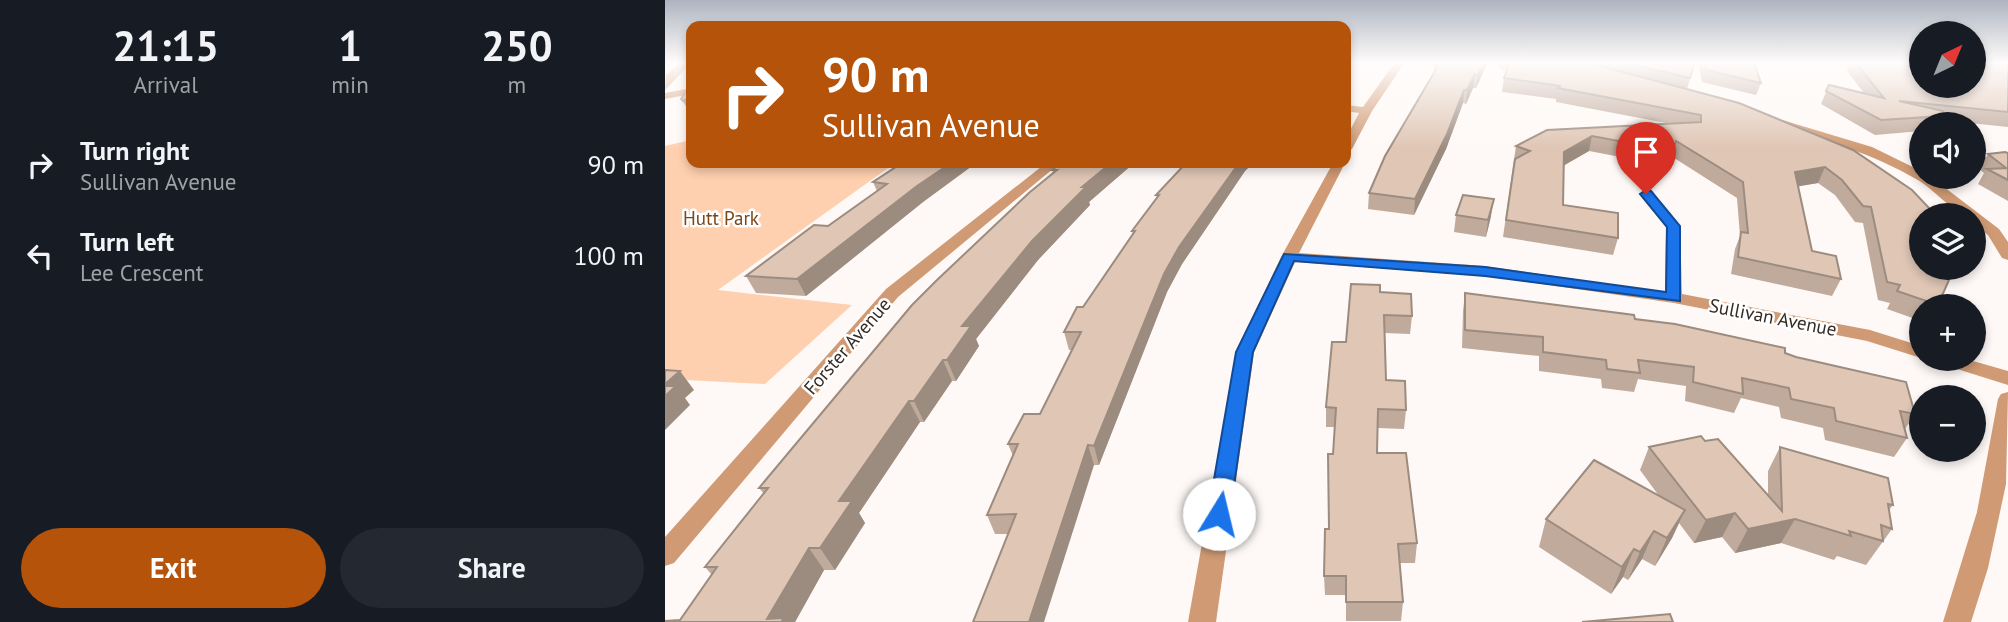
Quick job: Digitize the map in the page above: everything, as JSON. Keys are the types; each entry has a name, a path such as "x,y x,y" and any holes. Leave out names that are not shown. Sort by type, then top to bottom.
{"street":[{"path":"1351,140 1380,91"},
{"path":"665,96 686,92"},
{"path":"1351,109 1366,111"},
{"path":"1762,118 1868,150 1909,168"},
{"path":"1986,162 2008,159"},
{"name":"Forster Avenue","path":"665,555 893,293 1048,168"},
{"path":"1202,622 1245,352 1289,257 1336,168"},
{"path":"1940,189 1994,232 2008,255"},
{"path":"1646,194 1673,226 1674,298"},
{"name":"Sullivan Avenue","path":"1289,257 1485,271 1674,298 1870,336 1909,348"},
{"path":"1985,371 2008,378"},
{"path":"1957,622 1973,581 2000,461 2008,399"}],"green space":[{"name":"Hutt Park","path":"686,141 686,168 888,168 718,290 852,305 765,384 665,379 665,146"}],"building":[{"path":"1423,91 1464,91 1447,134 1415,199 1369,193 1385,156"},
{"path":"1574,91 1694,91 1739,103 1853,150 1912,190 1924,203 1909,203 1909,280 1949,280 1943,294 1909,295 1897,291 1900,285 1887,282 1871,207 1863,206 1842,180 1825,167 1795,172 1812,251 1836,256 1841,279 1738,257 1741,232 1748,233 1743,182 1676,141 1672,151 1592,136 1564,152 1563,205 1618,213 1618,238 1506,220 1515,159 1530,151 1516,146 1547,130 1701,122 1701,115"},
{"path":"1826,91 1854,91 1884,98 1878,91 1909,91 1909,98 1986,98 1986,91 2008,91 2008,112 1899,101 1943,112 1909,112 1909,118 1881,120"},
{"path":"2008,153 2008,180 1987,169 2006,168 1988,154"},
{"path":"894,168 944,168 797,279 746,276 814,225 828,226 887,184 873,182"},
{"path":"1105,168 1082,187 1086,187 1032,241 962,326 971,326 914,401 909,401 839,501 852,501 820,548 809,548 767,619 784,618 781,622 665,622 680,620 717,567 705,567 768,488 759,488 912,305 1030,192 1057,170 1052,170"},
{"path":"1181,168 1235,168 1179,247 1164,274 1094,446 1088,445 1029,622 973,622 1016,514 987,515 1018,444 1008,444 1024,414 1040,414 1081,332 1064,332 1077,307 1083,307 1135,231 1132,231 1159,195 1156,195"},
{"path":"1463,195 1494,199 1488,220 1456,215"},
{"path":"1351,284 1380,285 1380,292 1411,294 1412,316 1384,315 1386,380 1405,381 1406,410 1378,409 1377,453 1406,453 1417,543 1398,544 1403,602 1346,602 1346,576 1324,576 1325,529 1329,529 1328,454 1333,454 1336,408 1326,407 1332,342 1346,342"},
{"path":"1465,293 1634,315 1635,319 1675,324 1785,348 1785,353 1796,357 1906,382 1909,413 1900,411 1907,438 1836,421 1834,408 1791,399 1789,388 1742,378 1743,394 1693,382 1694,367 1638,360 1640,373 1607,369 1606,360 1543,352 1543,337 1465,330"},
{"path":"665,370 680,371 665,384"},
{"path":"665,386 676,386 665,396"},
{"path":"1701,436 1705,441 1718,439 1782,511 1780,447 1888,478 1893,505 1888,504 1892,529 1881,525 1883,541 1849,531 1851,536 1795,519 1748,529 1735,513 1706,520 1649,447"},
{"path":"1594,460 1685,510 1667,538 1654,531 1640,552 1634,549 1622,567 1546,519"},
{"path":"1670,614 1673,622 1582,622"}],"route":[{"path":"1219,514 1245,352 1289,257 1485,271 1674,298 1673,226 1646,194"}]}
